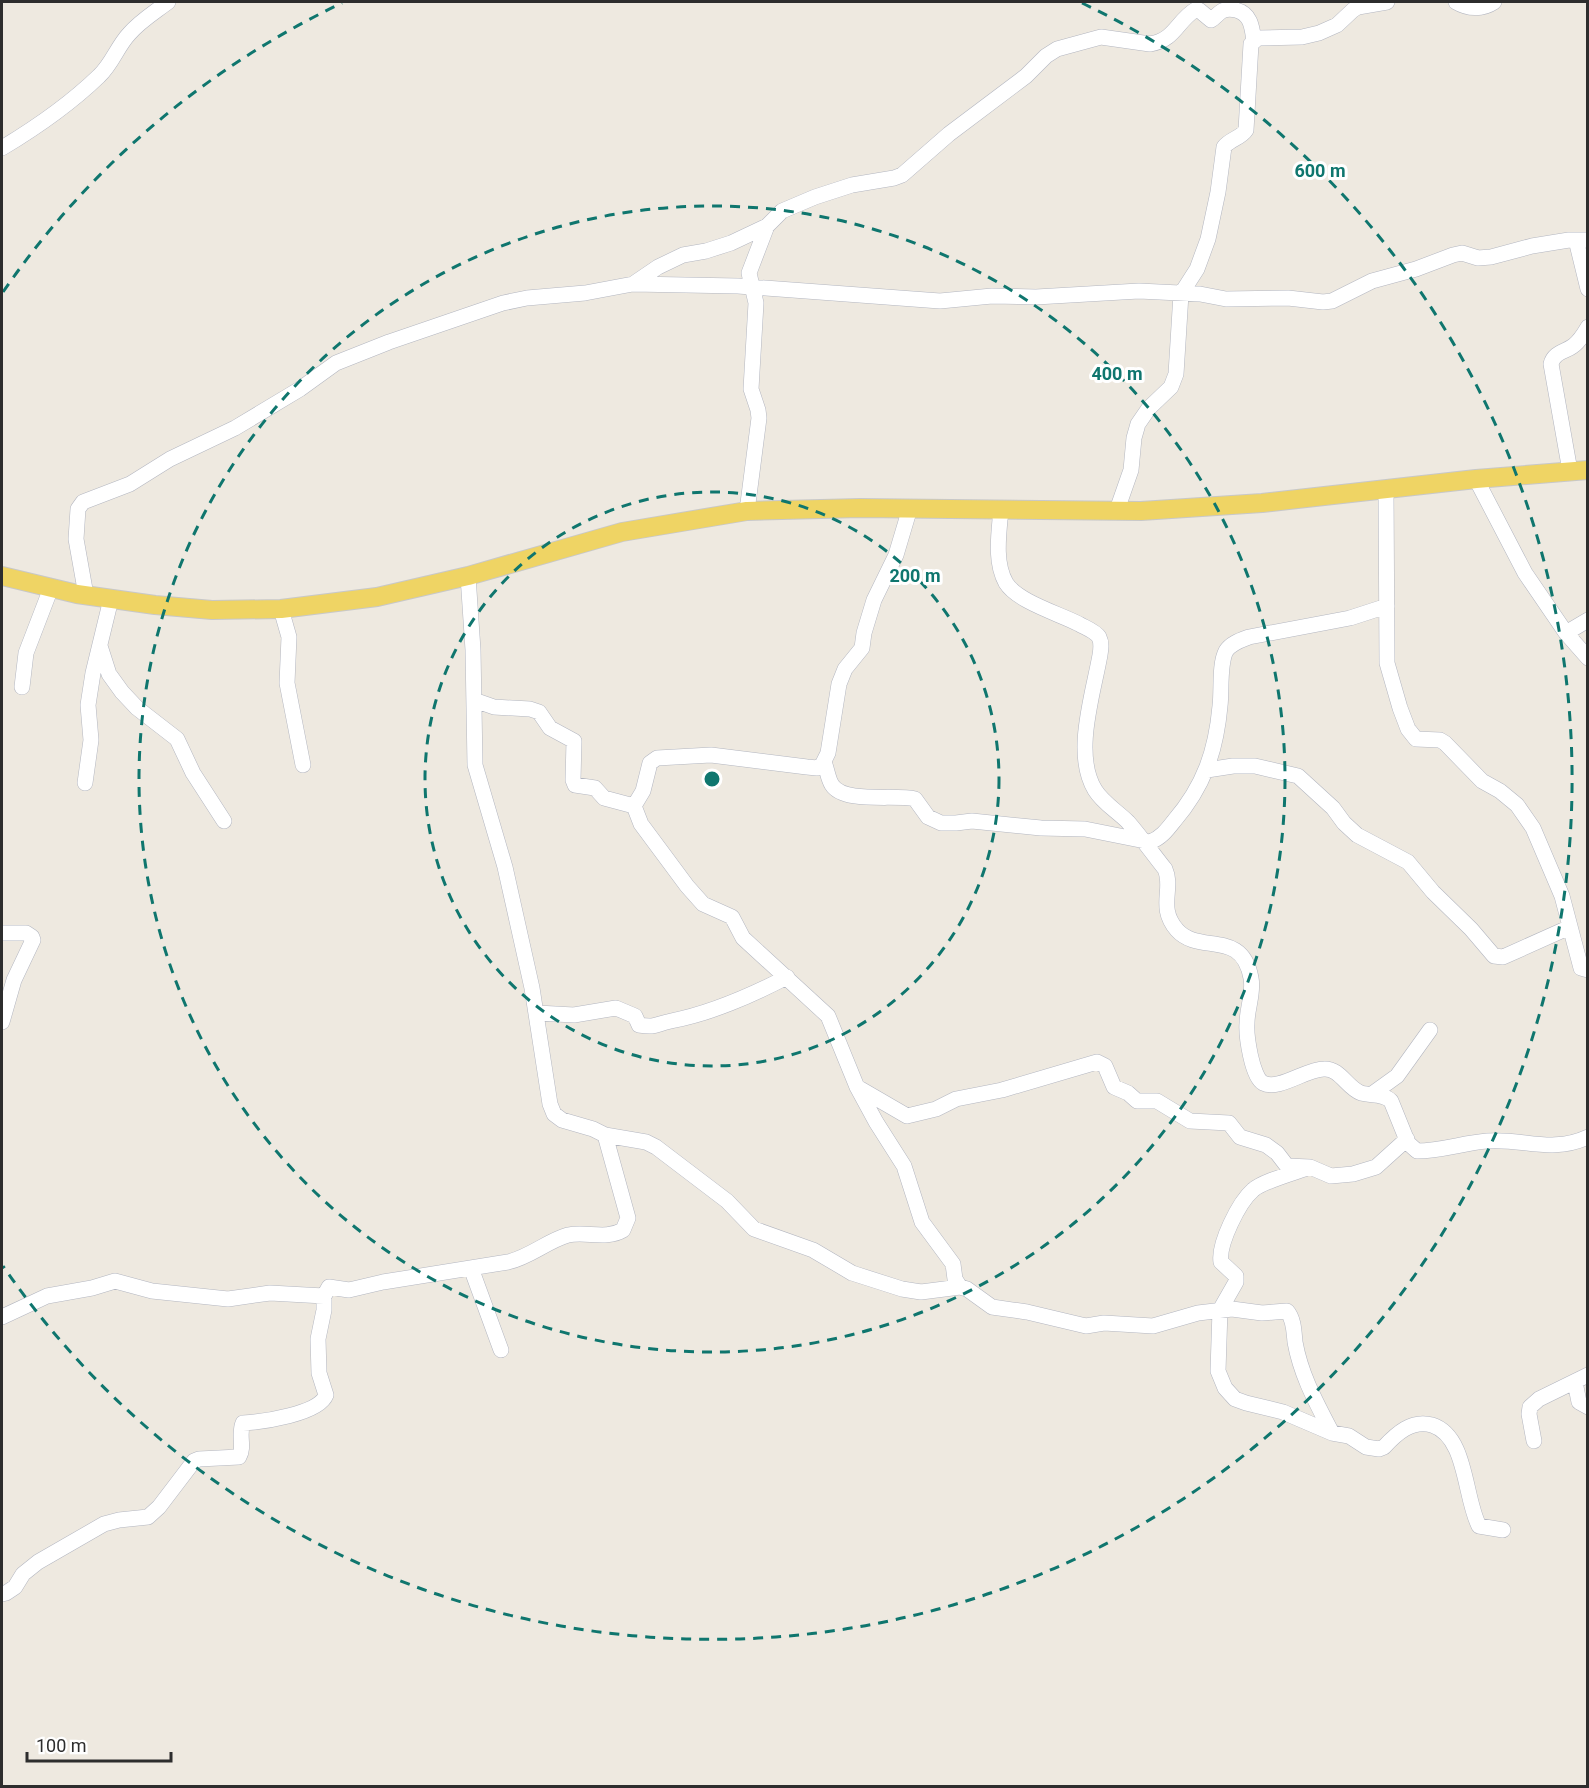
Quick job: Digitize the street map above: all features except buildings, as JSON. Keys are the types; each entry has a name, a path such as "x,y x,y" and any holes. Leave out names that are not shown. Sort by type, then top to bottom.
{"main road":[{"path":"2,576 86,595 212,610 281,609 377,597 468,576 622,532 747,511 860,508 1117,510 1262,503 1476,479 1578,471"}],"street":[{"path":"2,148 55,115 109,66 128,35 168,2"},
{"path":"1117,510 1131,470 1134,438 1138,424 1149,408 1171,387 1176,374 1181,294 1197,268 1208,239 1224,147 1227,142 1243,135 1246,130 1249,48 1258,38 1302,37 1318,33 1337,25 1358,7 1387,2"},
{"path":"1456,2 1469,8 1479,8 1494,2"},
{"path":"747,511 759,418 751,389 755,314 753,287 749,273 761,236 767,226 782,211 815,197 852,186 894,178 902,174 1057,49 1101,38 1157,43 1170,36 1195,10 1199,10 1210,20 1214,20 1222,11 1230,9 1240,11 1251,23 1254,40"},
{"path":"633,284 658,267 683,255 731,243 767,226"},
{"path":"86,595 84,571 76,539 78,509 83,502 130,484 170,459 235,428 300,389 336,363 389,342 503,303 527,298 585,293 633,284 753,287 940,301 992,296 1056,296 1139,291 1200,294 1226,299 1288,298 1328,302 1372,281 1416,269 1453,255 1491,257 1532,246 1582,240 1587,289"},
{"path":"1578,471 1551,364 1552,358 1572,347 1582,337 1587,327"},
{"path":"1476,479 1525,573 1566,633 1587,658"},
{"path":"1386,489 1387,663 1408,729 1416,739 1440,740 1445,743 1482,781 1500,791 1517,805 1533,828 1562,896 1581,968 1586,973"},
{"path":"910,508 896,555 874,600 862,648 845,669 839,684 824,762 832,785 837,790 848,795 915,799 928,817 941,823 956,824 972,821 1041,828 1085,829 1150,842 1158,839 1187,806 1213,754 1220,708 1223,657 1228,648 1249,637 1350,618 1387,606"},
{"path":"1001,509 998,549 1001,570 1007,584 1017,595 1098,635 1101,643 1084,743 1084,758 1088,776 1096,792 1126,820 1165,869 1169,877 1166,902 1176,929 1187,939 1225,945 1237,951 1244,961 1251,977 1247,1030 1254,1070 1260,1081 1266,1085 1275,1085 1315,1070 1333,1070 1354,1090 1387,1097 1391,1101 1412,1148 1425,1151 1486,1141 1555,1146 1587,1137"},
{"path":"468,576 474,650 475,765 505,867 537,1013 554,1114 562,1120 604,1135 651,1144 727,1201 749,1226 813,1250 852,1273 913,1292 960,1287 967,1289 992,1307 1027,1312 1086,1326 1104,1323 1153,1326 1198,1313 1220,1310 1238,1309 1262,1313 1284,1311 1290,1314 1304,1378 1332,1433"},
{"path":"22,687 26,652 51,588"},
{"path":"85,783 91,740 88,705 93,673 111,598"},
{"path":"281,609 289,637 287,683 303,765"},
{"path":"1566,633 1587,620"},
{"path":"100,646 109,674 122,692 137,708 177,739 193,773 224,821"},
{"path":"474,700 494,707 530,709 539,712 550,728 574,741 573,780 575,785 595,788 604,798 634,806"},
{"path":"634,806 643,791 650,763 657,758 711,755 817,768 824,762"},
{"path":"1207,770 1233,766 1255,766 1298,776 1334,808 1357,836 1408,862 1425,883 1471,928 1494,956 1503,957 1570,927"},
{"path":"634,806 642,824 687,886 703,904 732,917 743,938 828,1016 858,1087 876,1122 900,1159 922,1222 952,1264 955,1279 960,1287"},
{"path":"2,933 26,933 33,940 14,980 2,1022"},
{"path":"537,1013 574,1015 616,1008 635,1016 639,1025 655,1027 662,1023 717,1009 750,996 787,977"},
{"path":"1372,1094 1396,1076 1430,1030"},
{"path":"858,1087 907,1116 936,1109 956,1099 1002,1090 1099,1062 1105,1066 1114,1087 1128,1093 1140,1103 1157,1101 1190,1121 1229,1123 1239,1137 1266,1145 1278,1155 1285,1165 1310,1167 1331,1176 1353,1174 1376,1167 1407,1140"},
{"path":"2,1594 15,1587 24,1574 38,1562 104,1524 148,1517 159,1507 195,1461 239,1457 242,1452 240,1437 243,1423 293,1414 321,1403 326,1395 318,1368 318,1339 324,1310 324,1296 329,1287 349,1290 383,1282 471,1268 521,1258 567,1236 609,1234 623,1230 628,1218 604,1135"},
{"path":"1310,1167 1255,1188 1238,1211 1220,1252 1221,1262 1233,1271 1236,1282 1220,1310 1218,1371 1225,1388 1235,1399 1246,1404 1283,1412 1332,1433 1351,1437 1366,1447 1379,1449 1384,1447 1403,1429 1424,1424 1441,1429 1455,1446 1460,1458 1468,1495 1479,1526 1503,1530"},
{"path":"471,1268 501,1350"},
{"path":"2,1317 47,1296 116,1281 152,1291 228,1299 270,1293 324,1296"},
{"path":"1581,1379 1579,1402 1587,1407"},
{"path":"1534,1441 1529,1414 1530,1407 1539,1399 1581,1379"}]}
